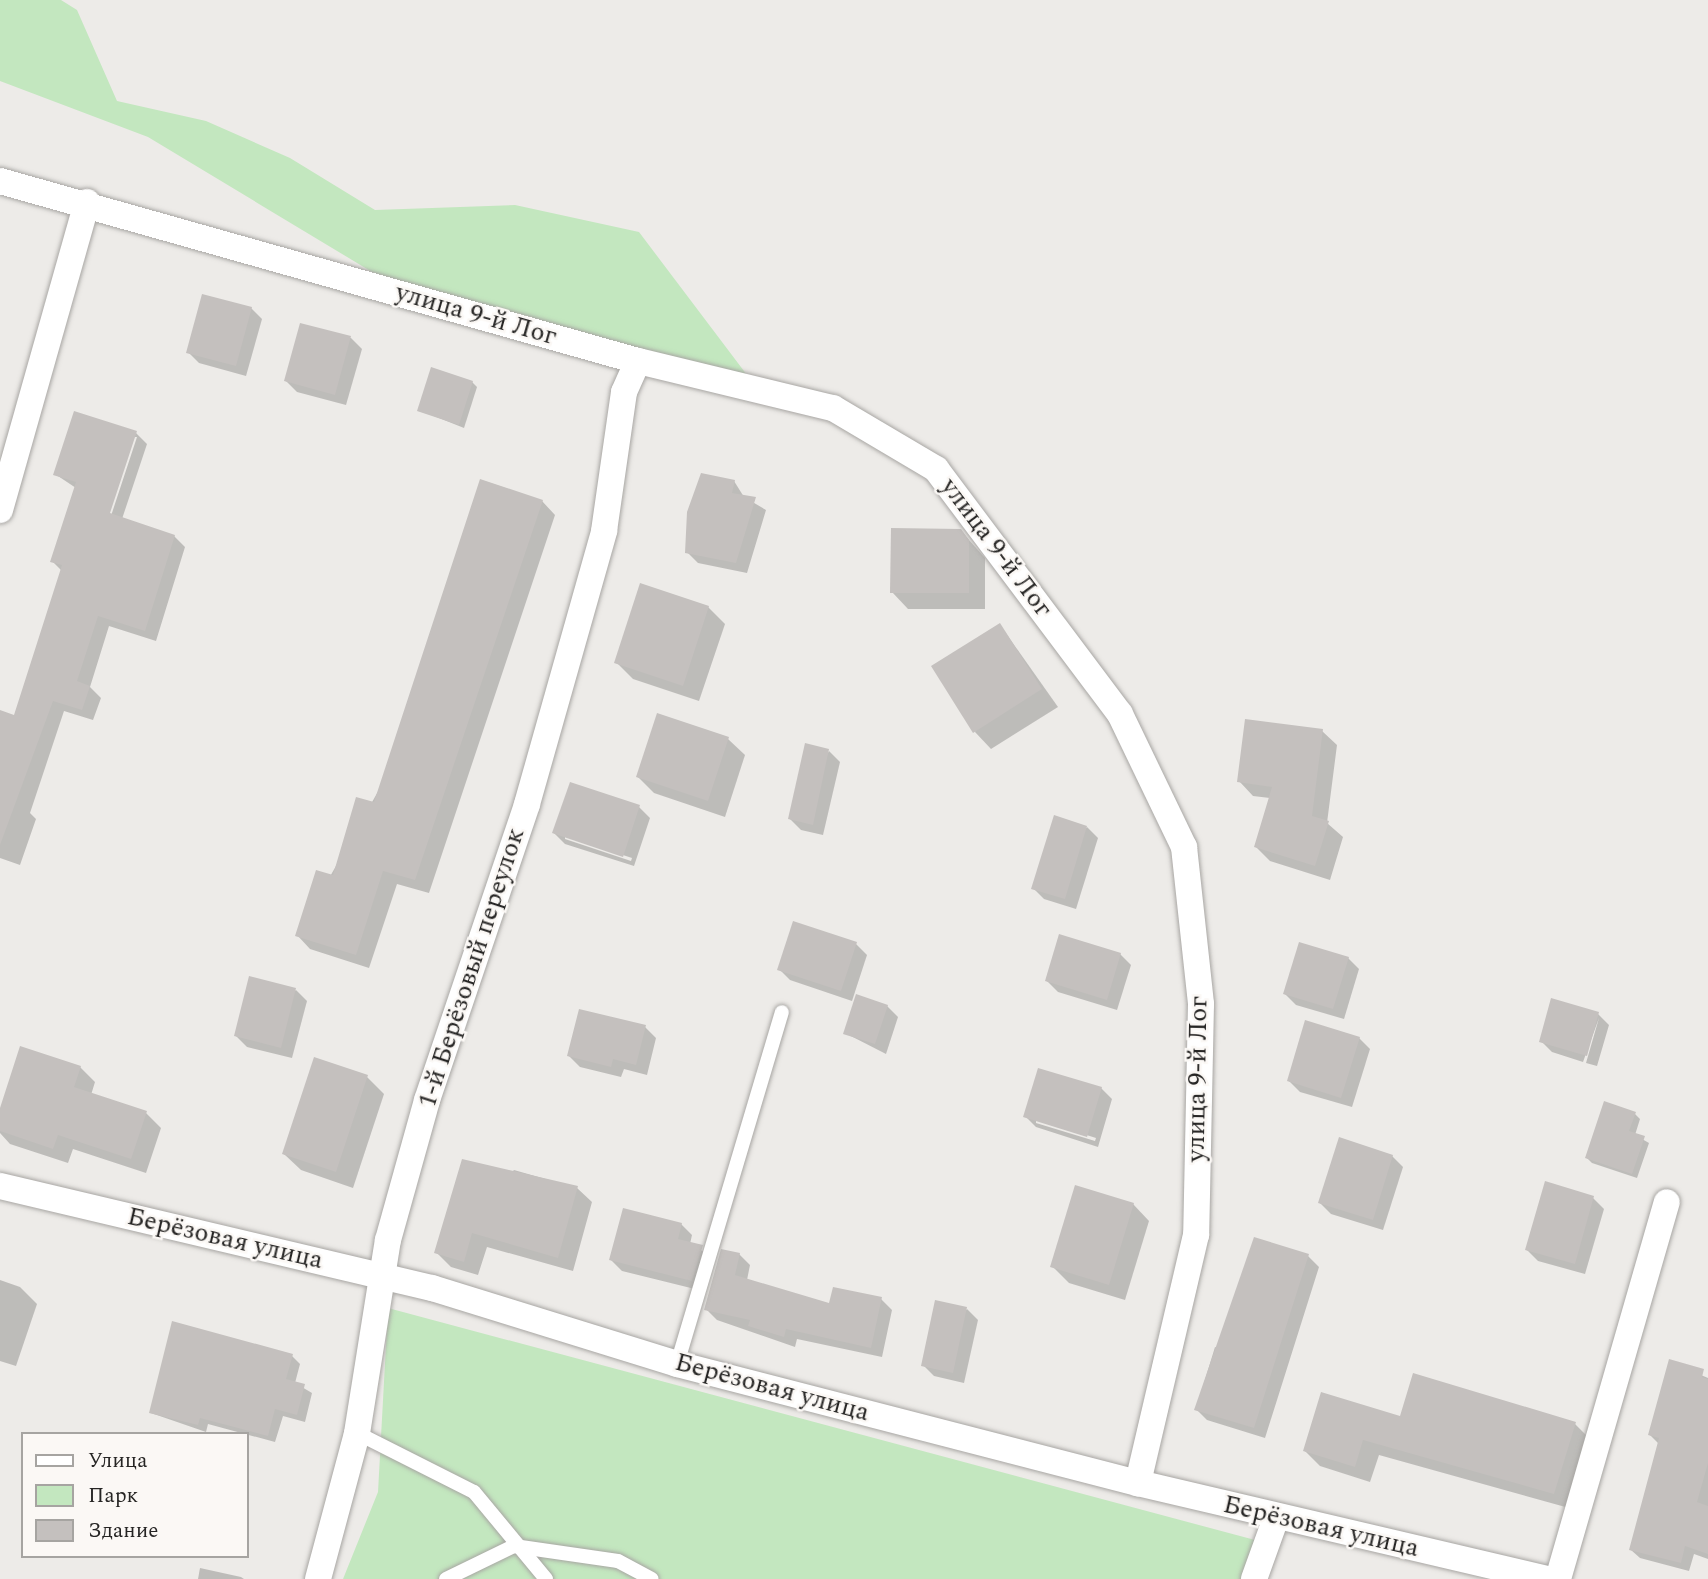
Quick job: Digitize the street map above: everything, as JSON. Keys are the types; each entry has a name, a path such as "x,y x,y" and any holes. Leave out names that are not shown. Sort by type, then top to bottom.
{"street":[{"name":"улица 9-й Лог","path":"0,181 87,202 638,361 833,408 936,469 1120,714 1184,847 1201,1004 1196,1235 1138,1483"},
{"path":"0,510 87,202"},
{"name":"1-й Берёзовый переулок","path":"318,1579 357,1433 381,1276 427,1100 527,804 604,531 624,391 638,361"},
{"name":"Берёзовая улица","path":"0,1186 381,1276 677,1364 1138,1483 1276,1518 1547,1579"},
{"path":"1558,1579 1667,1202"},
{"path":"1254,1579 1276,1518"}],"lane":[{"path":"677,1364 782,1012"},
{"path":"357,1433 474,1492 514,1546 546,1579"},
{"path":"446,1579 514,1546 618,1561 652,1579"}],"green space":[{"path":"0,0 61,0 77,10 117,101 206,121 290,158 375,210 515,205 639,232 750,379 552,329 372,272 148,137 0,81"},
{"path":"388,1308 1255,1540 1249,1579 343,1579 378,1492"}],"building":[{"path":"202,294 252,307 236,366 186,353"},
{"path":"300,323 351,336 335,395 284,381"},
{"path":"431,367 473,381 459,425 417,411"},
{"path":"74,411 137,431 110,513 175,535 145,631 98,616 77,681 90,686 82,710 53,701 0,845 0,710 14,715 62,565 50,562 76,482 53,475"},
{"path":"701,473 735,480 732,493 756,497 736,563 685,553 687,512"},
{"path":"480,479 543,500 415,880 383,871 356,955 295,936 316,870 333,875 356,797 374,802"},
{"path":"891,528 961,529 969,540 969,593 890,593"},
{"path":"640,583 709,606 683,686 614,663"},
{"path":"1000,623 1042,689 973,733 931,666"},
{"path":"657,713 729,737 708,801 636,777"},
{"path":"1245,719 1323,729 1312,816 1329,821 1315,866 1254,847 1272,787 1237,782"},
{"path":"805,743 829,749 813,825 788,819"},
{"path":"570,782 640,805 623,857 552,833"},
{"path":"1054,815 1087,826 1065,899 1031,889"},
{"path":"793,921 857,942 841,991 777,970"},
{"path":"1059,934 1121,953 1107,1000 1045,981"},
{"path":"1299,942 1349,957 1333,1009 1283,994"},
{"path":"249,976 296,988 281,1048 234,1036"},
{"path":"856,994 888,1005 875,1044 843,1034"},
{"path":"1551,998 1599,1012 1587,1056 1539,1042"},
{"path":"579,1009 646,1025 636,1065 613,1059 611,1067 567,1056"},
{"path":"1305,1020 1360,1037 1341,1098 1287,1081"},
{"path":"20,1046 81,1066 74,1087 147,1111 131,1159 58,1135 53,1149 0,1131 0,1108"},
{"path":"314,1057 368,1075 336,1172 282,1154"},
{"path":"1038,1068 1102,1087 1087,1137 1023,1117"},
{"path":"1604,1101 1636,1112 1629,1131 1645,1136 1632,1174 1585,1158"},
{"path":"1339,1137 1393,1155 1373,1220 1318,1203"},
{"path":"462,1159 578,1186 558,1258 472,1233 464,1262 434,1253"},
{"path":"1545,1181 1594,1196 1575,1264 1525,1250"},
{"path":"1075,1185 1134,1203 1109,1285 1050,1267"},
{"path":"623,1208 682,1223 678,1239 703,1245 692,1281 609,1260"},
{"path":"1254,1237 1309,1254 1254,1428 1194,1410"},
{"path":"721,1249 740,1253 735,1275 829,1303 833,1287 882,1297 871,1348 786,1329 784,1337 748,1326 750,1320 704,1310"},
{"path":"935,1300 967,1307 953,1373 921,1366"},
{"path":"172,1321 293,1354 286,1379 305,1384 297,1415 275,1409 268,1436 200,1418 198,1425 149,1413"},
{"path":"1669,1359 1704,1369 1702,1377 1708,1379 1708,1463 1697,1502 1708,1506 1708,1554 1685,1546 1681,1563 1629,1550 1659,1438 1648,1435"},
{"path":"1413,1373 1576,1422 1554,1494 1363,1440 1355,1467 1303,1451 1321,1392 1400,1416"}]}
